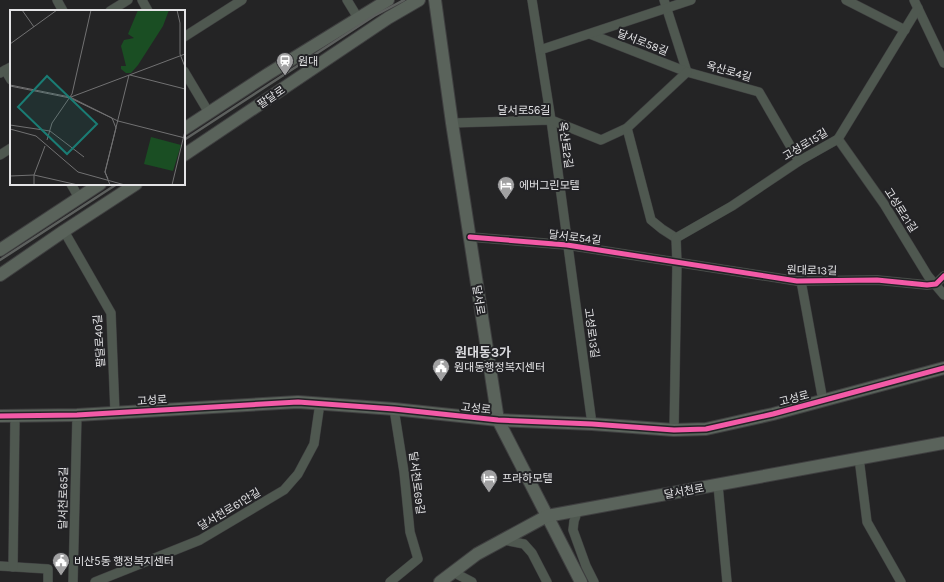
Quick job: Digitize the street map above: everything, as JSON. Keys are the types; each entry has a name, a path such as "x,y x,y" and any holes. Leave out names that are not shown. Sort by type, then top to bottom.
{"main road":[{"path":"185,128 268,74 388,0"},
{"name":"팔달로","path":"185,154 388,18 419,0"},
{"name":"달서로","path":"435,0 452,123 498,420 581,582"},
{"path":"0,250 98,185"},
{"path":"0,275 134,185"},
{"name":"고성로","path":"0,416 77,415 259,403 298,402 394,409 498,420 592,424 674,430 706,429 773,414 944,368"},
{"name":"달서천로","path":"440,582 477,554 547,516 944,443"}],"street":[{"path":"57,0 62,10"},
{"path":"112,10 128,0"},
{"path":"142,0 147,10"},
{"path":"185,36 242,0"},
{"path":"347,0 358,18"},
{"name":"옥산로2길","path":"532,0 551,120 568,245"},
{"name":"달서로58길","path":"540,50 590,34 666,4 691,0"},
{"path":"846,0 905,30"},
{"path":"666,4 687,72"},
{"path":"916,4 944,63"},
{"name":"고성로15길","path":"676,238 732,206 799,161 838,139 905,30 916,4"},
{"name":"달서로58길","path":"590,34 687,72"},
{"name":"달서로56길","path":"452,123 551,120 601,140 627,128 687,72"},
{"name":"옥산로4길","path":"687,72 759,92 799,161"},
{"path":"185,73 209,113"},
{"path":"627,128 651,220 662,230 676,238 677,263 674,430"},
{"name":"고성로21길","path":"838,139 884,204 928,276 944,295"},
{"path":"0,155 10,149"},
{"path":"72,185 79,198"},
{"name":"팔달로40길","path":"64,231 111,313 115,412"},
{"name":"달서로54길","path":"470,237 568,245 677,263"},
{"name":"고성로13길","path":"568,245 592,424"},
{"name":"원대로13길","path":"677,263 801,281 877,280 927,285 936,284"},
{"path":"936,284 944,276"},
{"path":"801,281 823,401"},
{"name":"달서천로61안길","path":"95,582 200,540 284,490 298,474 314,444 320,403"},
{"name":"달서천로69길","path":"390,582 418,559 410,532 404,472 394,409"},
{"name":"달서천로65길","path":"73,582 77,415"},
{"path":"13,567 15,416"},
{"path":"860,458 867,522 901,582"},
{"path":"718,484 727,582"},
{"path":"578,510 574,521 573,530 586,566 594,582"},
{"path":"504,540 524,544 532,553 547,582"},
{"path":"0,566 48,570 48,582"},
{"path":"453,572 472,582"}],"railway":[{"path":"185,139 374,16 404,0"},
{"path":"0,260 115,185"}],"cycle path":[{"path":"470,237 567,245 797,281 877,280 927,285 936,284 944,276"},
{"path":"0,416 77,415 298,402 394,409 498,420 592,424 674,430 706,429 773,414 944,368"}],"place":[{"name":"원대","path":"285,76"},
{"name":"에버그린모텔","path":"506,200"},
{"name":"원대동행정복지센터","path":"441,382"},
{"name":"프라하모텔","path":"489,493"},
{"name":"비산5동 행정복지센터","path":"61,576"}],"district":[{"name":"원대동3가","path":"483,352"}]}
